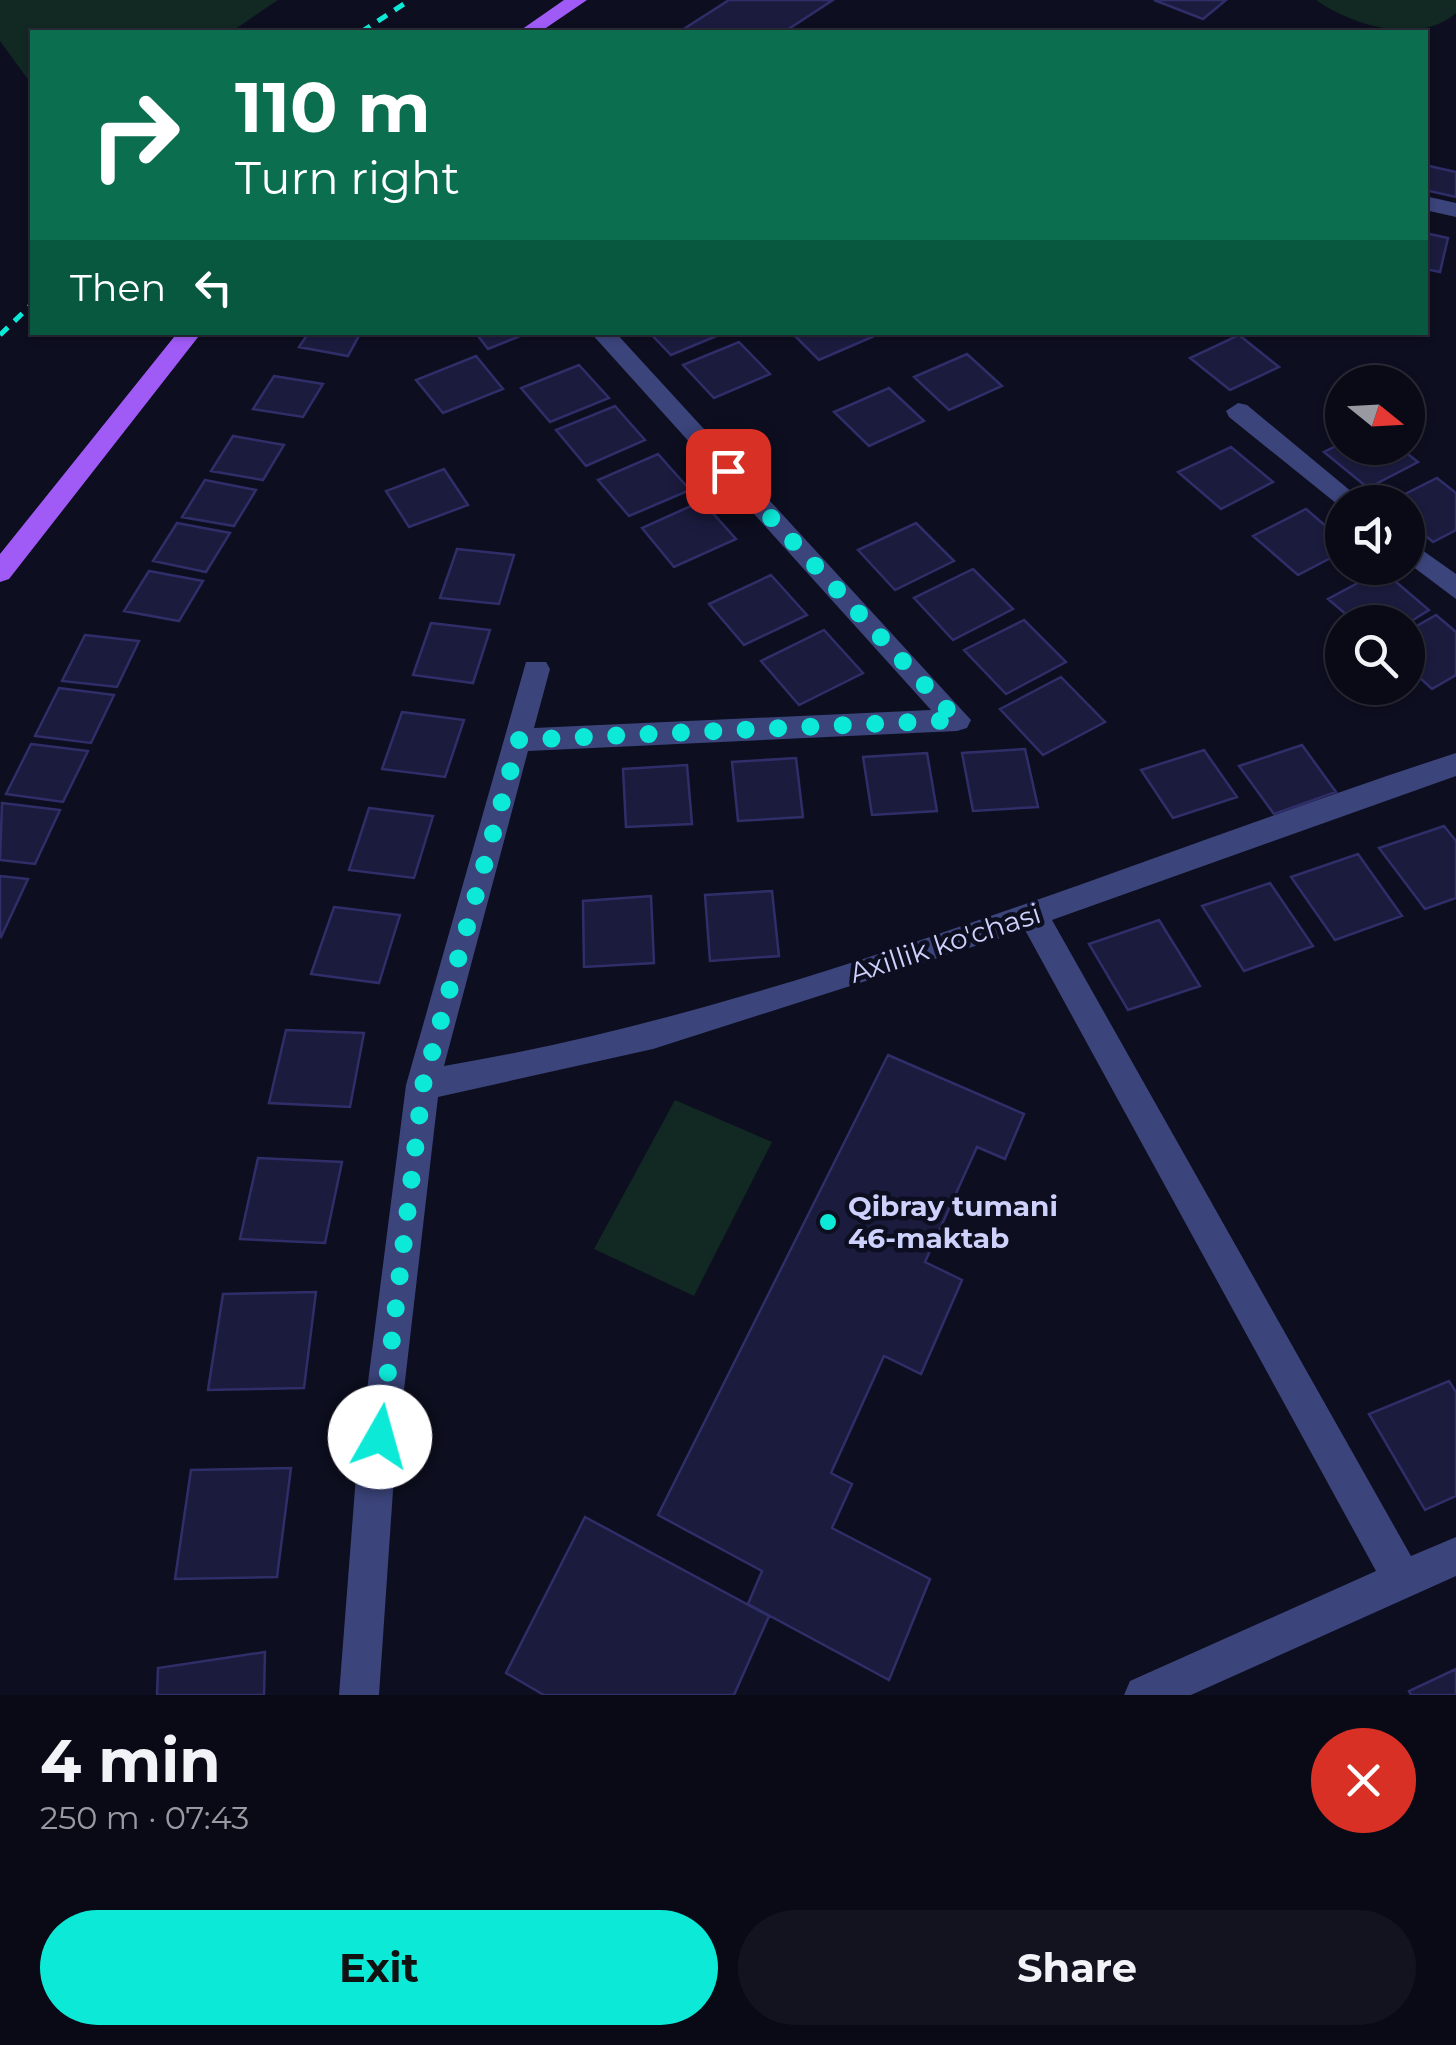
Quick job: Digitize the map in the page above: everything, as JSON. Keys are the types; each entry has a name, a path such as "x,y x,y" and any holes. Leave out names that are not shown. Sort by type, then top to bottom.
{"main road":[{"path":"529,30 577,0"},
{"path":"545,30 592,0"},
{"path":"0,549 175,335"},
{"path":"0,572 189,335"}],"street":[{"path":"1428,205 1456,210"},
{"path":"519,740 957,720 604,335"},
{"path":"1238,411 1329,485"},
{"path":"1425,563 1456,588"},
{"path":"359,1695 374,1476 423,1085 536,668"},
{"name":"Axillik ko'chasi","path":"423,1085 515,1070 660,1036 1033,915 1456,764"},
{"path":"1033,915 1402,1577"},
{"path":"1144,1695 1456,1556"}],"green space":[{"path":"0,0 278,0 234,30 30,30 30,82 0,41"},
{"path":"1316,0 1456,0 1456,13 1441,23 1405,30 1366,24"},
{"path":"675,1100 772,1142 694,1296 594,1249"}],"building":[{"path":"729,0 833,0 787,30 682,30"},
{"path":"1154,0 1226,0 1203,19"},
{"path":"1428,166 1456,172 1456,197 1428,191"},
{"path":"1428,234 1448,238 1440,272 1428,270"},
{"path":"307,335 359,335 348,356 299,347"},
{"path":"477,335 523,335 488,349"},
{"path":"652,335 719,335 671,355"},
{"path":"794,335 872,337 819,360"},
{"path":"1239,335 1279,367 1230,390 1190,358"},
{"path":"739,342 770,374 714,398 683,365"},
{"path":"967,354 1002,386 949,410 914,377"},
{"path":"476,356 503,389 443,413 416,380"},
{"path":"579,365 609,398 550,422 521,388"},
{"path":"274,376 323,384 303,417 253,409"},
{"path":"889,388 924,421 869,446 834,412"},
{"path":"615,406 645,440 586,466 556,430"},
{"path":"233,436 284,445 263,480 211,471"},
{"path":"1231,447 1273,482 1221,509 1178,472"},
{"path":"658,454 690,490 629,516 598,480"},
{"path":"1340,465 1412,465 1374,485 1364,485"},
{"path":"444,469 468,505 409,527 386,491"},
{"path":"1437,478 1456,493 1456,530 1433,542 1425,535 1423,485"},
{"path":"205,480 256,490 234,526 182,517"},
{"path":"702,501 736,539 674,567 642,528"},
{"path":"1306,509 1325,525 1325,561 1298,575 1253,536"},
{"path":"177,523 230,533 206,572 153,561"},
{"path":"916,523 954,561 895,590 858,550"},
{"path":"457,549 514,555 499,604 440,598"},
{"path":"973,569 1013,609 953,640 914,598"},
{"path":"149,571 203,581 179,621 124,611"},
{"path":"771,575 807,615 744,645 709,604"},
{"path":"1354,585 1400,585 1423,605 1335,605 1328,599"},
{"path":"1436,615 1456,632 1456,675 1432,689 1425,683 1425,621"},
{"path":"1024,620 1066,662 1006,694 964,650"},
{"path":"431,623 490,630 473,683 413,675"},
{"path":"824,630 863,673 799,705 761,661"},
{"path":"85,635 139,641 117,687 62,681"},
{"path":"1061,677 1105,722 1043,755 1000,709"},
{"path":"59,688 114,695 91,743 35,736"},
{"path":"402,712 464,720 445,777 382,769"},
{"path":"31,744 88,751 63,802 6,794"},
{"path":"1302,745 1336,792 1274,814 1239,766"},
{"path":"1025,749 1038,807 973,811 962,753"},
{"path":"1204,750 1237,797 1173,818 1141,770"},
{"path":"927,753 937,811 872,815 863,757"},
{"path":"796,758 803,817 738,821 732,762"},
{"path":"687,765 692,824 626,827 623,769"},
{"path":"2,803 60,810 35,864 0,860"},
{"path":"369,808 433,816 414,878 349,870"},
{"path":"1444,826 1456,841 1456,898 1425,909 1379,848"},
{"path":"1358,854 1402,916 1335,940 1291,877"},
{"path":"0,876 28,879 1,937 0,936"},
{"path":"1270,883 1313,946 1244,971 1202,906"},
{"path":"772,891 779,956 710,961 705,895"},
{"path":"651,896 654,963 584,967 583,901"},
{"path":"334,907 400,915 379,983 311,974"},
{"path":"1159,920 1200,986 1128,1010 1089,944"},
{"path":"286,1030 364,1033 350,1107 269,1103"},
{"path":"888,1055 1024,1114 1005,1159 977,1147 925,1262 962,1280 921,1374 884,1356 831,1473 852,1484 832,1528 930,1579 889,1680 748,1604 762,1571 658,1515"},
{"path":"258,1158 342,1162 325,1243 240,1239"},
{"path":"316,1292 304,1388 208,1390 223,1294"},
{"path":"1449,1381 1456,1392 1456,1496 1425,1510 1369,1414"},
{"path":"291,1468 277,1577 175,1579 191,1470"},
{"path":"585,1517 769,1616 734,1695 544,1695 506,1673"},
{"path":"265,1652 264,1695 157,1695 158,1668"},
{"path":"1456,1669 1456,1695 1411,1695 1409,1691"}],"railway":[{"path":"364,30 410,0"},
{"path":"0,335 30,306"}],"place":[{"name":"Qibray tumani 46-maktab","path":"828,1222"}],"route":[{"path":"380,1437 423,1085 519,740 957,720 728,471"}]}
